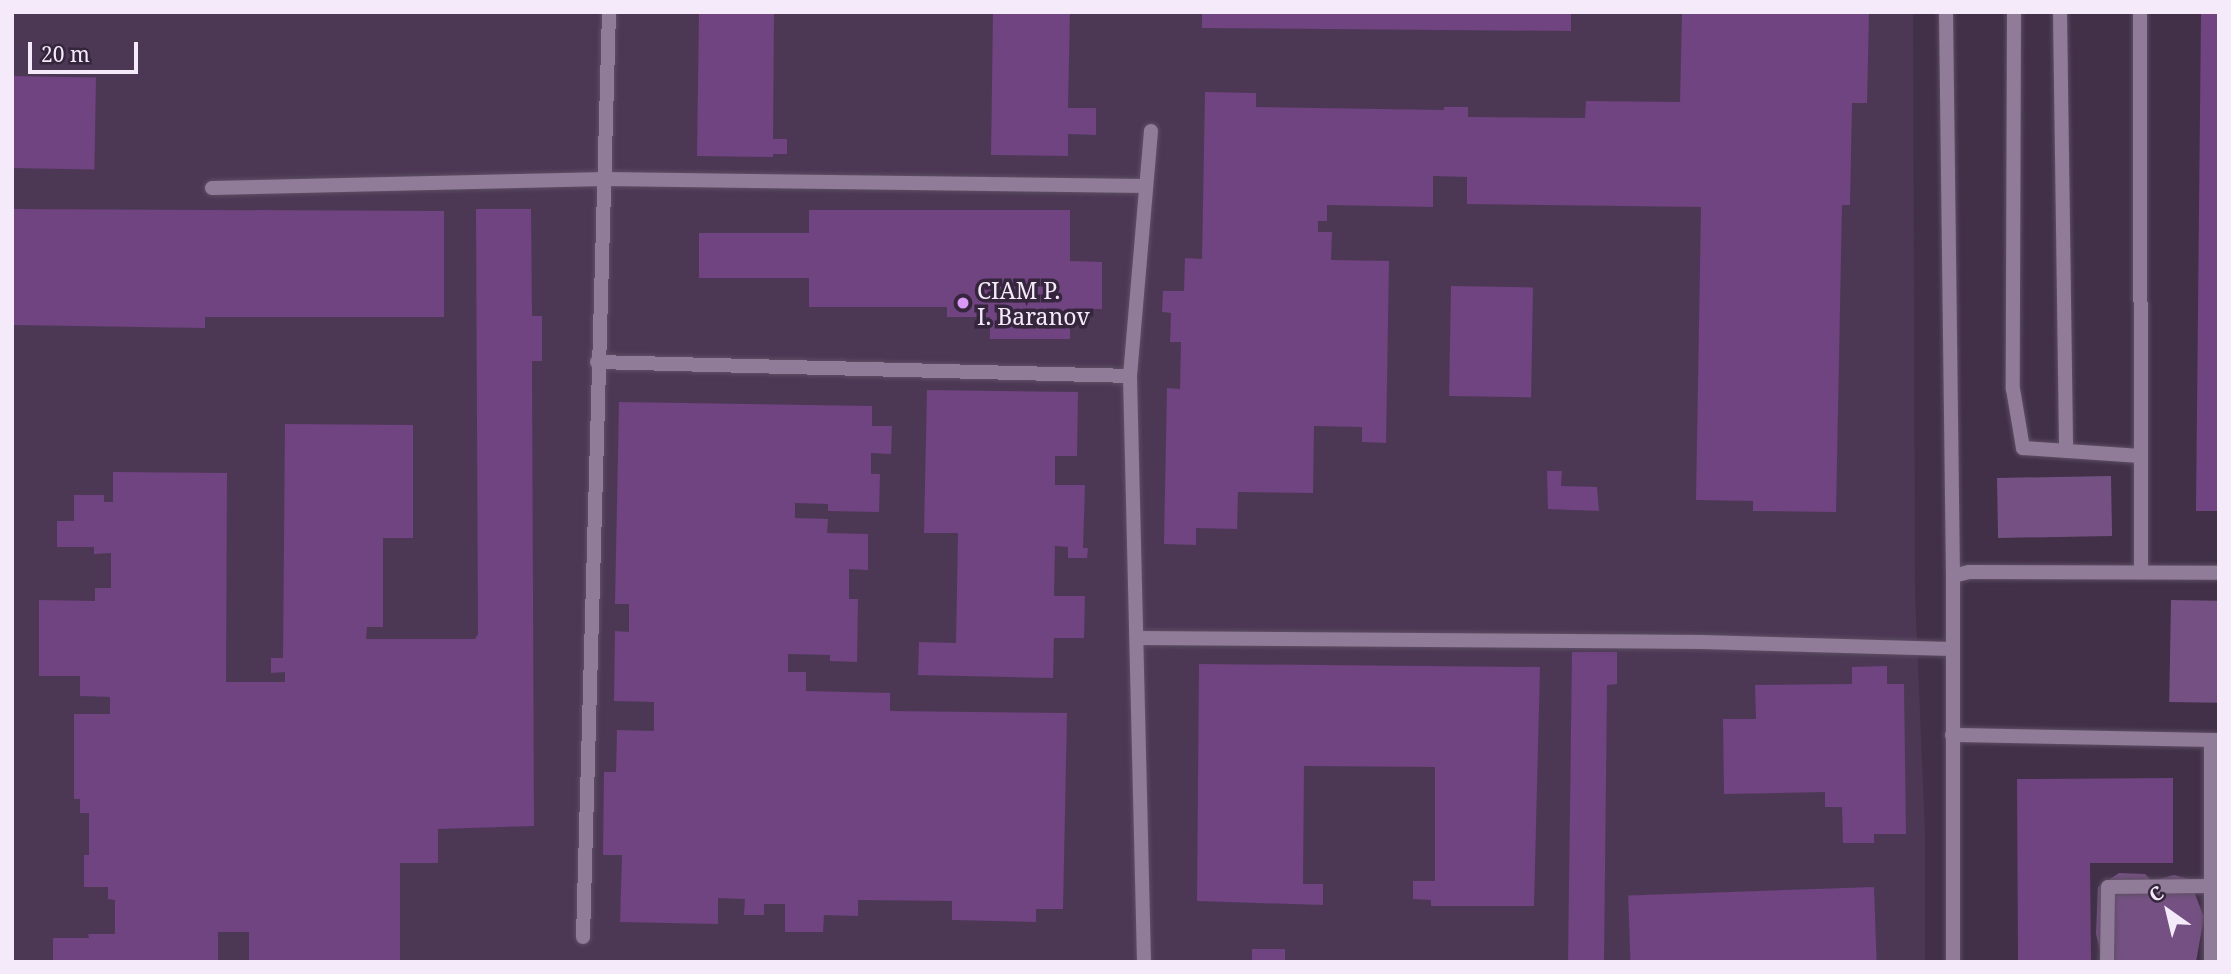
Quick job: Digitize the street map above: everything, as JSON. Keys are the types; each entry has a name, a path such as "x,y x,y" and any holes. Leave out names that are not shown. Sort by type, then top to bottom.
{"street":[{"path":"583,937 597,362 606,179 609,12"},
{"path":"1946,12 1953,576 1953,962"},
{"path":"2014,12 2013,389 2023,448 2141,456"},
{"path":"2060,12 2066,451"},
{"path":"2140,12 2141,571"},
{"path":"1144,962 1130,376 1144,186 1151,131"},
{"path":"212,188 606,179 1144,186"},
{"path":"597,362 1130,376"},
{"path":"1953,576 1969,572 2219,573"},
{"path":"1138,638 1702,642 1951,649"},
{"path":"1952,735 2215,740 2211,962"},
{"path":"2107,962 2108,887 2211,886"}],"shaded area":[{"name":"CIAM P. I. Baranov","path":"12,12 1913,12 1915,594 1925,832 1925,962 12,962"},
{"path":"2111,476 2112,536 1998,538 1997,478"},
{"path":"2171,600 2219,601 2217,703 2169,702"},
{"path":"2119,873 2145,874 2152,881 2174,875 2189,879 2204,917 2196,962 2103,962 2096,934 2098,887"}],"building":[{"path":"699,12 774,12 773,139 787,139 787,154 773,154 773,157 697,156"},
{"path":"993,12 1070,12 1068,108 1096,108 1096,135 1068,134 1068,156 991,155"},
{"path":"1202,12 1571,12 1571,31 1202,28"},
{"path":"1682,12 1869,12 1867,103 1852,103 1850,205 1842,205 1836,512 1753,511 1753,501 1696,500 1701,207 1467,204 1467,177 1433,176 1433,207 1327,205 1327,221 1318,221 1318,232 1332,232 1331,260 1389,261 1386,443 1362,442 1362,427 1314,426 1313,493 1238,492 1237,529 1196,528 1196,545 1164,544 1167,388 1180,389 1181,342 1170,342 1171,313 1162,312 1163,291 1184,291 1185,258 1202,259 1205,92 1256,93 1256,107 1444,110 1444,107 1468,107 1468,117 1585,118 1586,101 1680,102"},
{"path":"2201,12 2219,12 2219,511 2196,511"},
{"path":"12,76 96,77 94,169 12,168"},
{"path":"12,209 444,211 444,317 205,317 205,328 12,325"},
{"path":"476,209 531,209 532,316 542,316 542,361 532,361 534,826 438,829 438,863 400,863 400,962 249,962 249,932 218,932 218,962 53,962 53,938 89,938 88,934 115,934 115,900 108,899 108,887 84,887 84,855 89,855 89,813 80,813 80,799 74,799 74,714 110,714 110,697 80,696 80,676 39,676 39,600 95,601 95,588 111,588 111,553 94,554 94,547 57,547 57,521 74,521 74,495 104,495 104,502 113,502 113,472 227,473 226,682 285,682 285,672 271,673 271,658 283,658 285,424 413,425 413,538 383,538 383,627 367,627 366,639 475,639 478,634"},
{"path":"809,210 1070,210 1070,261 1102,262 1102,309 1070,309 1070,339 990,339 990,317 947,317 947,307 809,307 809,278 699,278 699,233 809,233"},
{"path":"1451,286 1533,287 1531,397 1449,396"},
{"path":"927,390 1078,392 1077,456 1055,456 1055,485 1085,485 1083,548 1088,548 1087,558 1068,558 1068,547 1055,546 1054,596 1085,596 1084,638 1054,638 1053,678 918,675 919,642 956,643 958,533 924,533"},
{"path":"619,402 872,406 872,426 892,426 891,454 871,453 871,474 880,474 879,512 828,511 828,504 795,503 795,518 828,519 827,533 868,534 868,570 849,569 849,599 858,599 857,662 830,661 830,655 788,654 788,672 806,672 806,691 890,693 890,711 1067,713 1063,909 1036,909 1036,922 952,920 952,901 858,900 858,916 824,915 823,932 785,932 785,904 764,904 764,915 744,915 745,899 718,898 718,924 620,922 622,855 603,855 604,772 616,772 617,730 654,731 654,702 614,701 615,631 629,632 629,604 615,604"},
{"path":"1547,471 1562,471 1561,486 1597,487 1599,511 1548,509"},
{"path":"1572,652 1617,652 1617,684 1607,685 1604,962 1568,962"},
{"path":"1199,664 1540,667 1534,906 1431,906 1431,900 1413,899 1413,881 1435,881 1435,767 1304,766 1303,884 1323,884 1323,905 1197,901"},
{"path":"1887,666 1887,684 1904,684 1906,834 1874,834 1874,843 1843,843 1842,807 1825,807 1825,792 1724,794 1723,719 1756,719 1755,685 1852,684 1852,667"},
{"path":"2173,778 2173,863 2090,863 2091,962 2018,962 2017,779"},
{"path":"1874,887 1877,962 1630,962 1628,896"},
{"path":"1252,949 1285,949 1285,962 1252,962"}],"place":[{"name":"CIAM P. I. Baranov","path":"963,303"}]}
